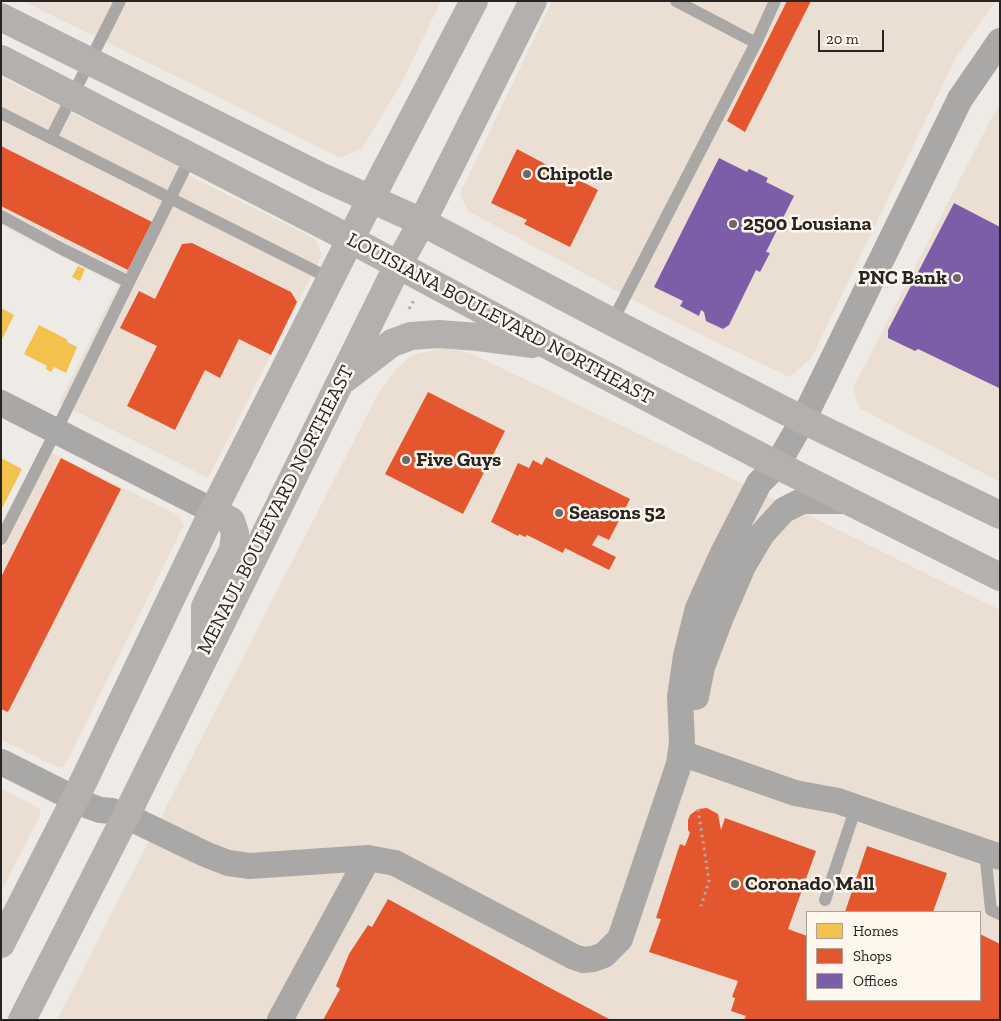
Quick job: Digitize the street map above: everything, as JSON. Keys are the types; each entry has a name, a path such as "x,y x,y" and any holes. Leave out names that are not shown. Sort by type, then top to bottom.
{"main road":[{"path":"1,944 75,799 213,511 370,199 474,1"},
{"path":"500,66 513,1"},
{"name":"MENAUL BOULEVARD NORTHEAST","path":"22,1020 126,816 205,652 398,265 422,222 533,1"},
{"path":"1,17 313,173 422,222 803,420 1000,514"},
{"name":"LOUISIANA BOULEVARD NORTHEAST","path":"1,59 191,156 777,465 1000,577"},
{"path":"341,381 392,343 411,336 439,334 549,346"},
{"path":"205,652 205,607 233,550 235,533 231,521 213,511"}],"street":[{"path":"681,753 680,697 686,656 698,608 722,555 759,483 777,465 803,420 960,99 1000,40"},
{"path":"1,403 213,511"},
{"path":"1,762 75,799 100,810 112,811 126,816 228,863 250,866 368,858 395,863 574,957 583,960 593,959 604,955 613,948 620,939 624,929 676,776 681,753 691,724 702,667 743,566 762,534 784,510 802,501 849,501"},
{"path":"681,753 795,793 838,801 992,854"},
{"path":"280,1020 368,858"}],"lane":[{"path":"51,138 120,1"},
{"path":"676,1 756,43"},
{"path":"612,322 756,43 775,1"},
{"path":"1,113 331,279"},
{"path":"1,539 191,156"},
{"path":"1,216 129,282"},
{"path":"825,900 856,807"},
{"path":"992,854 990,910 1000,914"}],"path":[{"path":"409,309 414,300"},
{"path":"698,809 709,881 701,906"}],"shaded area":[{"path":"23,1 441,1 400,86 362,148 341,158"},
{"path":"552,1 996,1 956,57 811,359 789,377 675,322 468,211 460,194"},
{"path":"1,77 176,165 190,176 315,239 322,255 208,478 59,403 118,285 1,225"},
{"path":"1000,105 1000,482 859,408 853,388 993,115"},
{"path":"444,348 470,353 810,516 1000,610 1000,1020 57,1020 379,392 396,369 412,355"},
{"path":"52,453 178,515 184,525 66,763 62,767 57,767 1,739 1,551"},
{"path":"1,789 35,806 40,810 40,815 1,892"}],"building: Homes":[{"path":"78,266 85,269 80,281 72,277"},
{"path":"1,308 14,315 1,341"},
{"path":"39,325 68,340 67,342 77,347 66,373 54,367 51,372 46,369 47,366 24,354"},
{"path":"1,458 22,469 1,510"}],"building: Shops":[{"path":"787,1 811,1 745,132 727,121"},
{"path":"1,146 152,222 128,270 1,206"},
{"path":"517,149 549,166 552,170 554,167 598,190 570,247 524,224 527,220 491,203"},
{"path":"192,243 291,292 297,302 271,355 239,339 220,378 205,370 175,430 127,406 157,346 120,328 139,291 155,299 182,244"},
{"path":"428,392 505,431 463,514 385,474"},
{"name":"Seasons 52","path":"546,457 630,499 609,540 598,535 592,545 616,557 609,570 565,548 563,553 527,535 525,537 519,534 518,536 491,522 518,463 529,468 533,460 542,465"},
{"path":"61,458 121,489 8,712 1,709 1,577"},
{"name":"Coronado Mall","path":"707,808 718,814 721,830 725,818 816,851 788,929 806,936 806,1001 981,1001 981,934 1000,944 1000,1020 744,1020 746,1016 731,1011 735,998 732,997 738,981 649,952 661,919 656,918 680,844 685,846 690,833 688,830 688,820 690,815 698,809"},
{"name":"Coronado Mall","path":"867,846 947,873 933,911 845,911"},
{"path":"388,899 611,1020 323,1020 340,989 336,986 349,954 368,925 372,927"}],"building: Offices":[{"name":"2500 Lousiana","path":"719,158 747,172 749,169 768,178 766,182 794,196 766,252 770,253 760,272 756,270 729,325 723,329 706,321 704,312 701,310 699,316 680,306 683,301 654,287"},
{"name":"PNC Bank","path":"954,203 1000,227 999,388 918,349 915,351 888,338 888,330"}],"place":[{"name":"Chipotle","path":"527,174"},
{"name":"2500 Lousiana","path":"733,224"},
{"name":"PNC Bank","path":"957,278"},
{"name":"Five Guys","path":"406,460"},
{"name":"Seasons 52","path":"559,513"},
{"name":"Coronado Mall","path":"735,884"}]}
